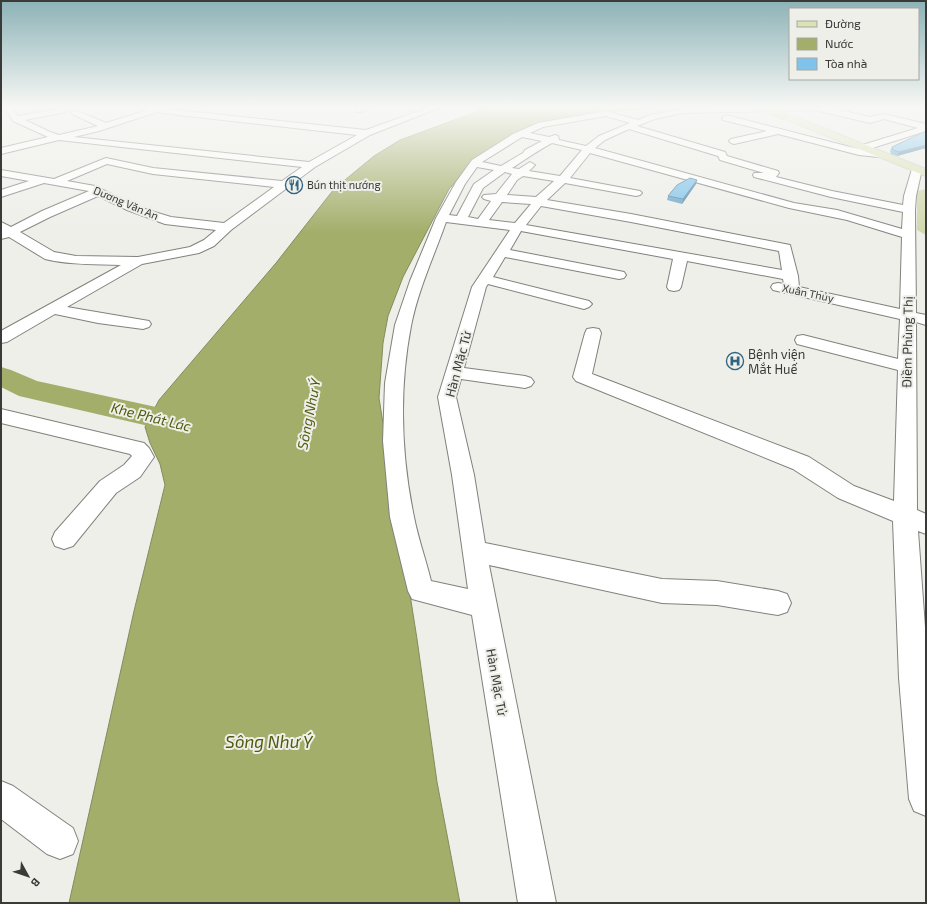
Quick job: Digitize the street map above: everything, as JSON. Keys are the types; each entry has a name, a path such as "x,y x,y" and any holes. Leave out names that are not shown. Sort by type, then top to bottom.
{"main road":[{"path":"865,149 921,171"}],"street":[{"path":"159,149 311,165"},
{"path":"4,231 50,256 76,260 138,261 194,250 209,242 311,165 339,149"},
{"path":"483,605 421,591 402,517 393,441 394,383 403,325 417,281 442,218 460,184 475,164 498,149"},
{"path":"460,221 478,186 503,168 534,149"},
{"path":"551,152 556,149"},
{"name":"Hàn Mặc Tử","path":"537,903 483,605 463,475 447,397 479,287 518,227 538,201 563,179 588,149"},
{"path":"589,149 798,207 822,210 845,216 913,238"},
{"path":"701,149 722,154 723,158 774,173 769,178"},
{"path":"848,149 878,154"},
{"path":"481,223 513,178 540,159"},
{"path":"55,182 106,161 153,171 284,185"},
{"path":"475,164 636,193"},
{"path":"618,215 647,182 663,170"},
{"name":"Điềm Phùng Thị","path":"921,171 910,196 909,210 913,238 907,315 906,368 915,520 914,678 926,799"},
{"name":"Dương Văn An","path":"1,173 99,191 132,208 169,221 227,227"},
{"path":"752,173 827,193 909,210"},
{"path":"1,194 42,180"},
{"path":"4,231 99,191"},
{"path":"798,207 827,193"},
{"path":"455,195 538,201 618,215 640,221 784,248 791,283"},
{"path":"442,218 518,227 680,256 674,287"},
{"path":"502,252 619,275"},
{"name":"Xuân Thủy","path":"680,256 700,259 702,271 791,283 926,320"},
{"path":"3,335 53,309 138,261"},
{"path":"485,279 584,304"},
{"path":"53,309 98,318 143,324"},
{"path":"593,333 582,377 802,463 846,492 915,520"},
{"path":"803,340 906,368"},
{"path":"454,372 525,382"},
{"path":"1,416 12,420 137,448 142,453 143,457 138,466 108,487 64,540"},
{"path":"474,551 662,591 717,593 778,603"},
{"path":"1,798 60,841"}],"shaded area":[{"path":"926,189 926,235 917,230 917,191"}],"water":[{"name":"Sông Như Ý","path":"385,149 496,149 461,176 449,189 403,277 388,316 383,343 379,398 417,639 437,782 460,903 69,903 134,611 165,485 160,464 150,443 145,427 159,400 276,263 334,189 374,156"}],"building":[{"path":"893,149 910,149 899,152"},
{"path":"690,178 697,180 683,199 668,196 677,185"}],"waterway":[{"name":"Khe Phát Lác","path":"1,376 29,389 156,417 193,428"}],"place":[{"name":"Bún thịt nướng","path":"294,185"},
{"name":"Bệnh viện Mắt Huế","path":"735,361"}]}
